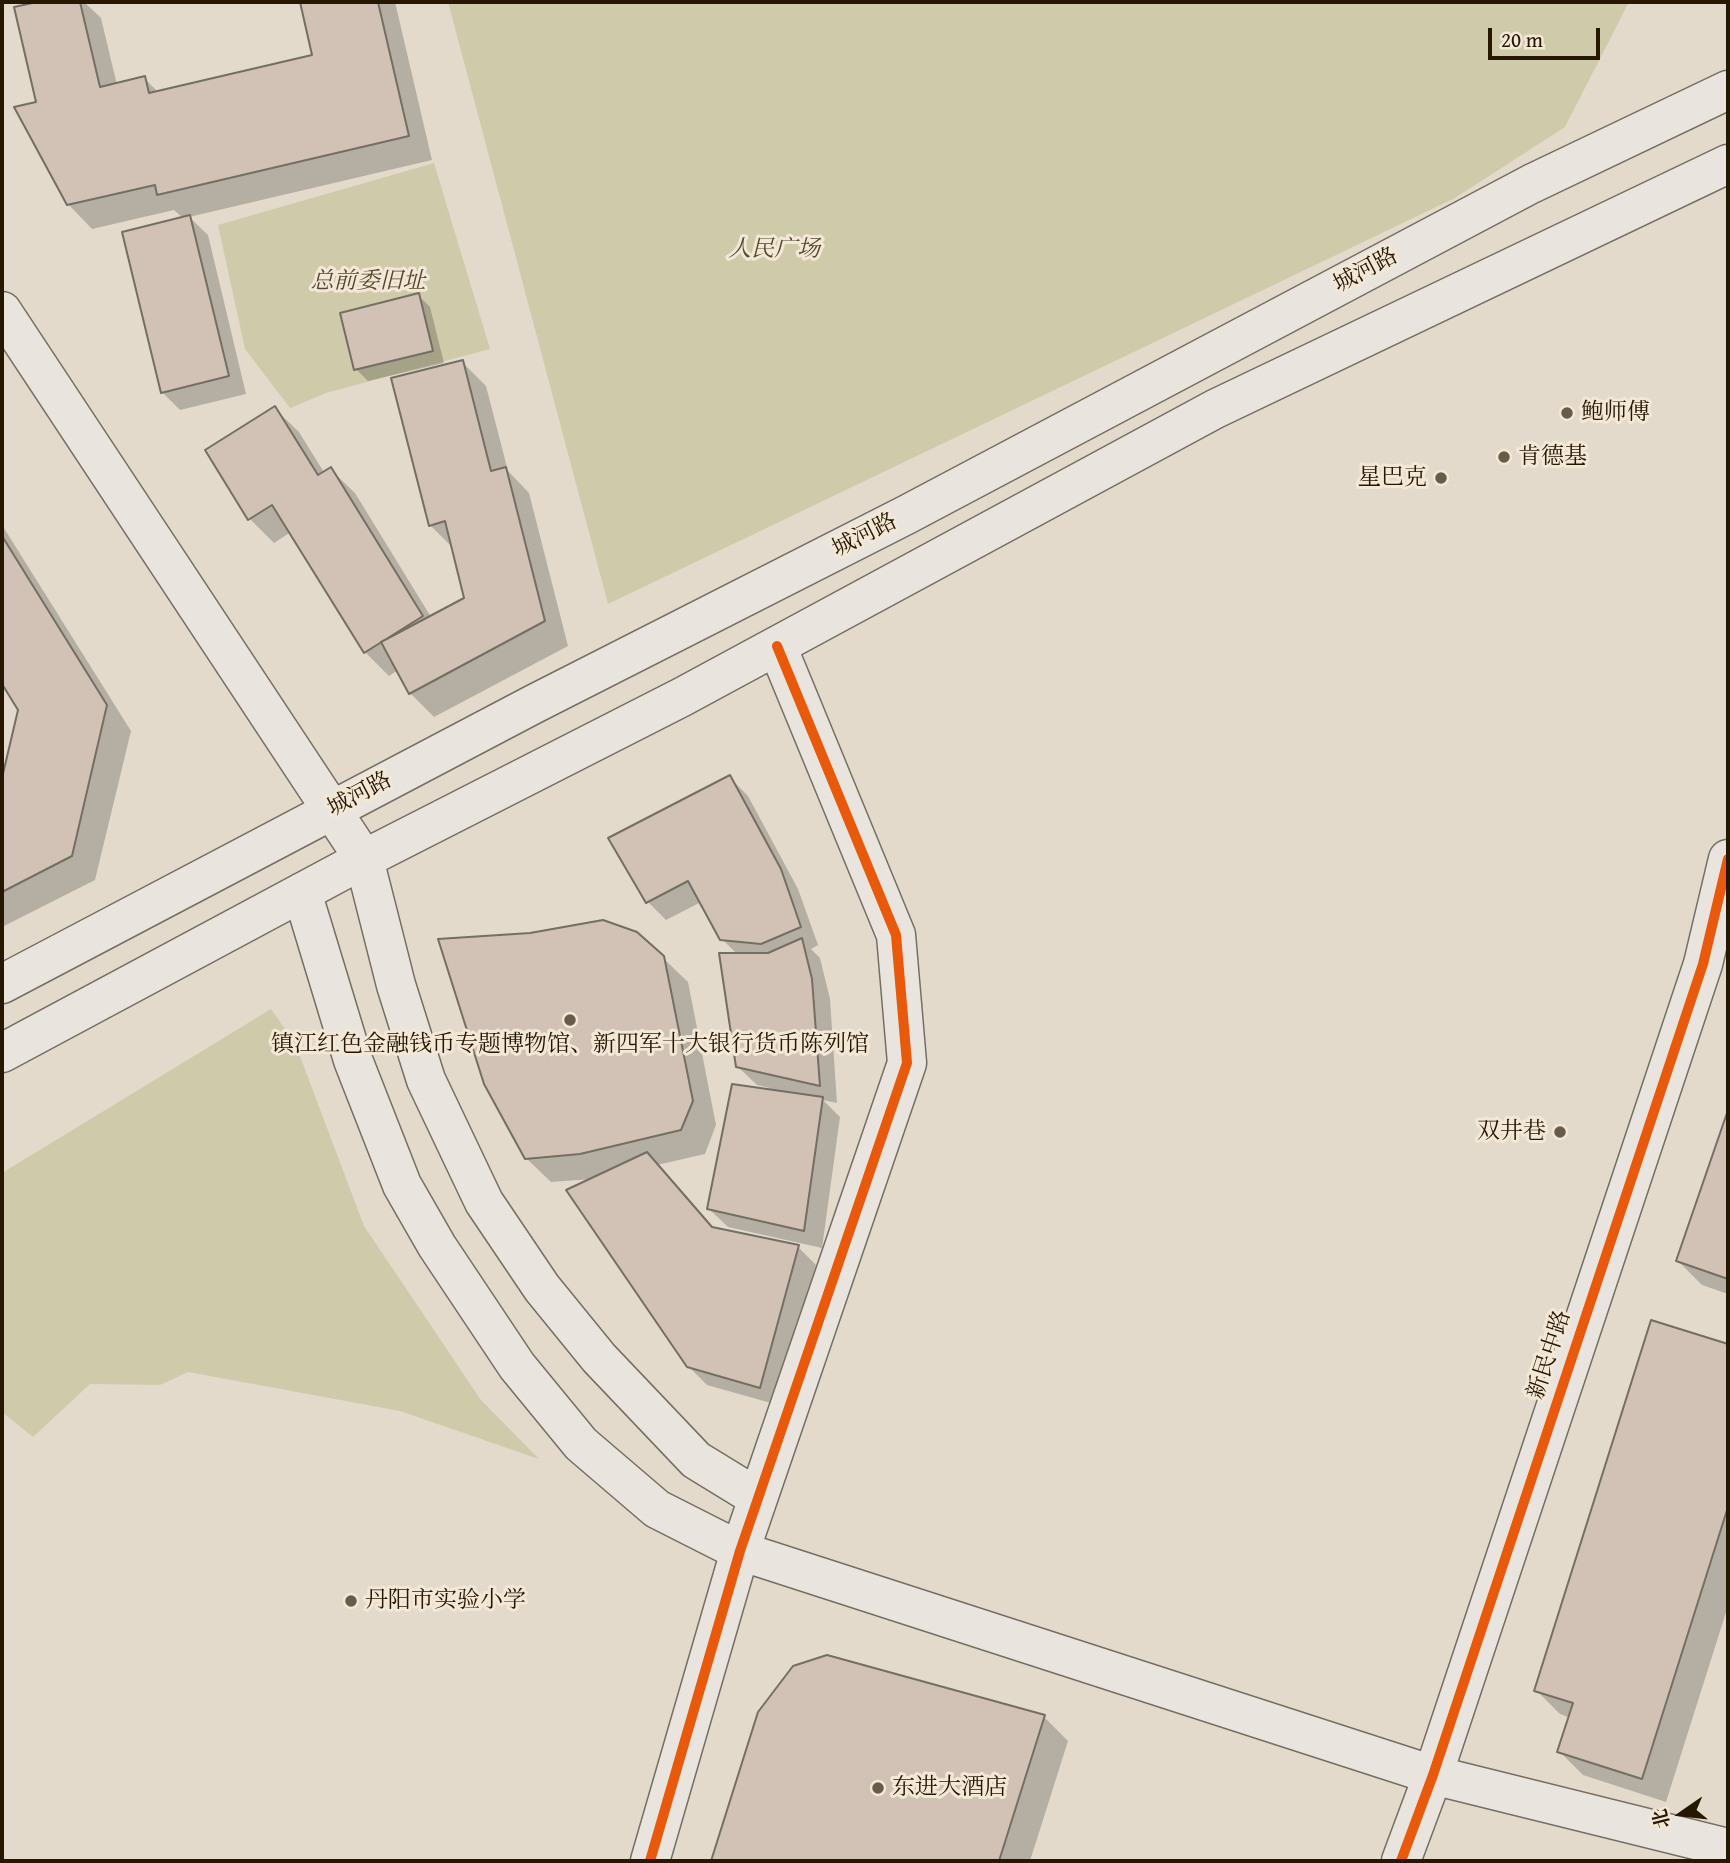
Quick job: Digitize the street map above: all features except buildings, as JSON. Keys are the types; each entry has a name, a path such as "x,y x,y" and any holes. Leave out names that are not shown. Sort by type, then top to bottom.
{"main road":[{"name":"城河路","path":"2,984 534,704 906,515 1519,191 1728,90"},
{"path":"2,1053 364,859 777,646 1215,409 1728,164"},
{"path":"2,311 364,859 396,985 426,1080 484,1202 542,1288 599,1358 696,1460 758,1499"},
{"path":"650,1861 740,1551 907,1063 896,935 777,646"},
{"name":"新民中路","path":"1401,1861 1433,1775 1703,964 1728,859"},
{"path":"302,892 353,1060 402,1185 437,1246 517,1366 581,1444 657,1509 740,1551 1433,1775 1728,1848"}],"green space":[{"name":"人民广场","path":"448,2 1629,2 1565,127 1455,198 608,604"},
{"name":"总前委旧址","path":"434,163 490,349 326,393 290,408 245,349 218,225"},
{"path":"271,1009 295,1043 364,1226 481,1400 539,1459 400,1411 188,1372 160,1385 90,1384 33,1437 2,1412 2,1173"}],"cycle path":[{"path":"650,1861 740,1551 907,1063 896,935 777,646"},
{"path":"1401,1861 1433,1775 1703,964 1728,859"}],"place":[{"name":"鲍师傅","path":"1567,413"},
{"name":"肯德基","path":"1504,457"},
{"name":"星巴克","path":"1441,478"},
{"name":"镇江红色金融钱币专题博物馆、新四军十大银行货币陈列馆","path":"570,1020"},
{"name":"双井巷","path":"1560,1132"},
{"name":"丹阳市实验小学","path":"351,1601"},
{"name":"东进大酒店","path":"878,1788"}]}
